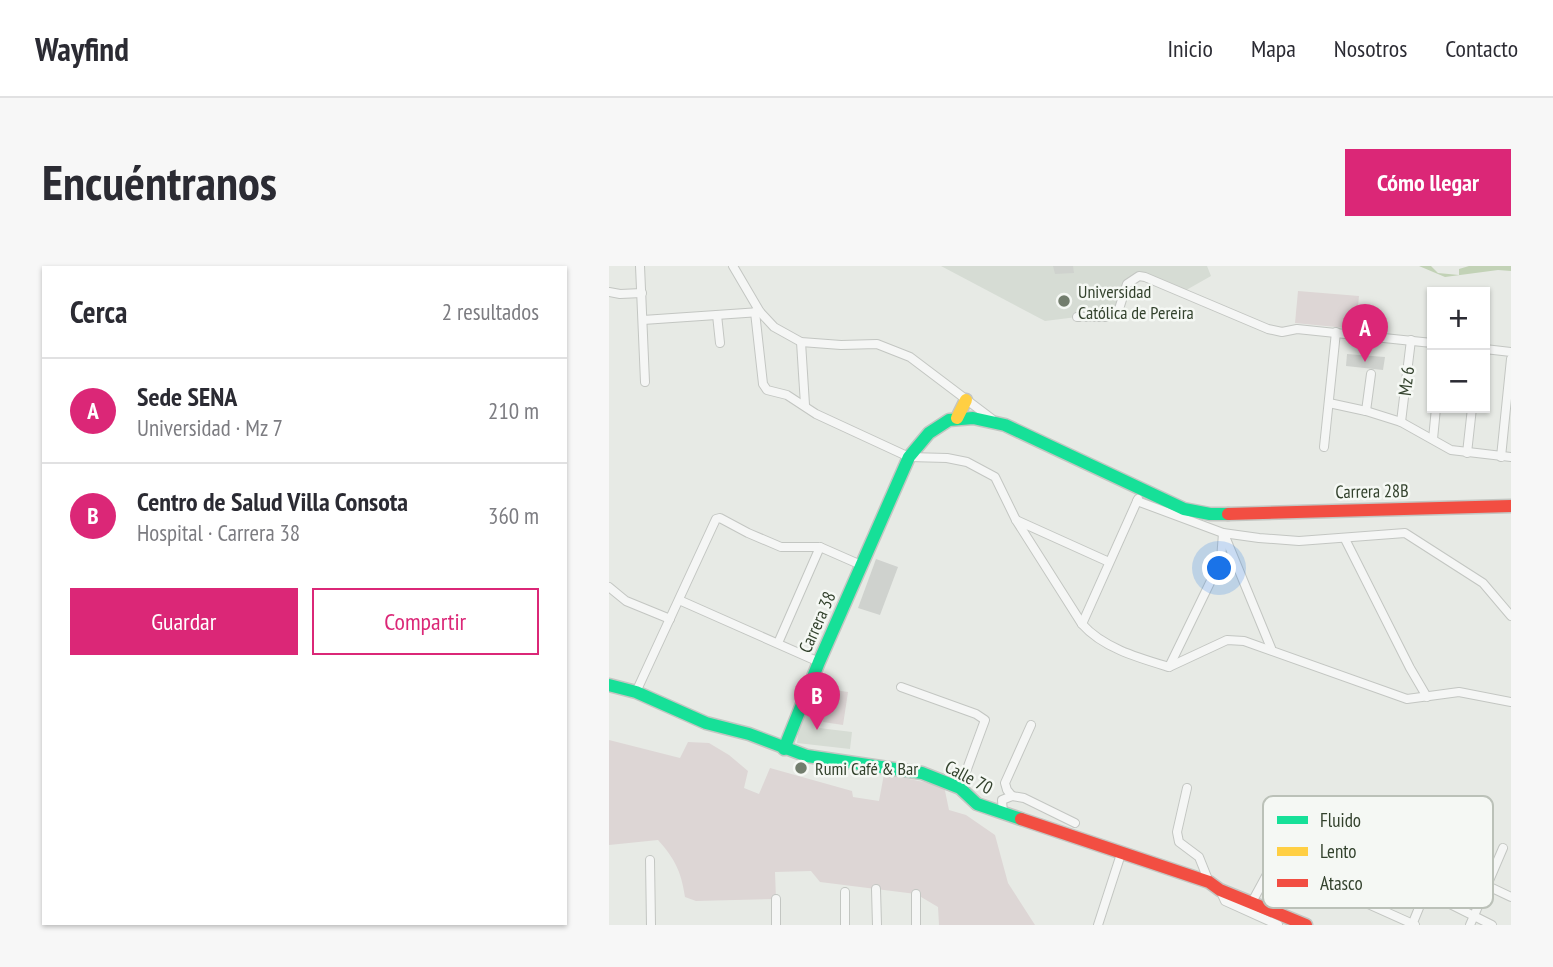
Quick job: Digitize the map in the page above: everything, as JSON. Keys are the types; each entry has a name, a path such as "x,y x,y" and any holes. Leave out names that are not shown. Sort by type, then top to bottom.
{"street":[{"path":"641,266 645,382"},
{"path":"733,266 757,312 774,327 801,342 877,344 910,357 995,422"},
{"path":"1077,317 1105,317 1119,309 1127,284 1139,276 1268,329 1282,332 1297,329 1336,332 1427,342"},
{"path":"609,292 642,293"},
{"path":"643,320 757,312"},
{"path":"757,312 763,384 767,390 787,395 816,414 909,457 957,460 995,477 1016,520 1091,635 1131,655 1169,667 1227,640 1244,640 1408,699 1459,692 1511,702"},
{"path":"717,315 720,343"},
{"path":"1324,447 1336,332"},
{"name":"Mz 6","path":"1401,422 1411,340"},
{"path":"801,342 805,405"},
{"path":"1490,350 1511,352"},
{"path":"1501,457 1511,359"},
{"path":"1366,411 1371,373"},
{"path":"957,418 966,400"},
{"path":"1329,403 1401,422 1451,450 1511,457"},
{"path":"1433,439 1436,413"},
{"path":"1467,453 1471,413"},
{"name":"Carrera 28B","path":"957,418 995,422 1051,446 1139,496 1210,514 1511,506"},
{"name":"Carrera 38","path":"783,749 909,457 931,430 942,422 957,418"},
{"path":"1082,624 1139,496 1223,533 1299,541 1405,533 1483,583 1511,616"},
{"path":"636,692 716,519 720,518 781,547 820,547 861,565"},
{"path":"1016,520 1109,562"},
{"path":"1223,533 1271,648"},
{"path":"1169,667 1221,560 1223,533"},
{"path":"1345,539 1427,697"},
{"path":"778,643 820,547"},
{"path":"609,587 625,601 670,619"},
{"path":"679,600 819,662"},
{"name":"Calle 70","path":"609,685 636,692 706,723 749,734 807,756 922,773 960,788 977,804 1215,886 1263,907"},
{"path":"901,687 976,714 985,720 960,788"},
{"path":"1012,796 1005,783 1031,725"},
{"path":"1187,788 1177,832 1179,842 1199,858 1225,901 1278,925"},
{"path":"1003,813 1002,800 1012,796 1024,798 1075,823"},
{"path":"1493,872 1503,848"},
{"path":"1098,925 1121,853"},
{"path":"650,860 651,925"},
{"path":"1252,902 1263,884"},
{"path":"876,889 877,925"},
{"path":"1493,889 1511,897"},
{"path":"845,892 845,925"},
{"path":"916,894 916,925"},
{"path":"776,899 776,925"},
{"name":"Calle 70","path":"1266,908 1306,925"},
{"path":"1376,908 1413,925 1418,908"},
{"path":"1459,908 1492,925"},
{"path":"1470,925 1476,908"}],"shaded area":[{"name":"Universidad Católica de Pereira","path":"941,266 1207,266 1211,276 1181,293 1145,277 1131,280 1119,309 1106,317 1045,321"},
{"path":"1419,266 1431,266 1438,273 1459,275 1459,269 1469,266 1511,266 1511,271 1498,270 1445,277"},
{"path":"1298,291 1359,296 1356,329 1295,323"},
{"path":"828,689 848,692 843,725 823,722"},
{"path":"800,713 820,716 819,728 852,732 850,749 797,743"},
{"path":"609,740 680,758 688,742 709,743 748,771 744,788 759,794 770,768 852,791 853,797 879,801 884,774 944,786 949,810 966,815 995,835 1008,883 1035,925 939,925 938,907 916,894 820,882 811,871 775,872 776,899 696,901 685,897 676,866 658,840 609,845"}],"building":[{"path":"1053,266 1073,266 1074,273 1055,274"},
{"path":"1347,354 1385,357 1383,370 1346,366"},
{"path":"876,559 898,567 880,615 858,608"}],"traffic: fast":[{"path":"784,749 909,457 929,433 949,420 973,418 1005,425 1184,509 1228,514"},
{"path":"609,685 636,692 706,723 749,734 807,756 922,773 960,788 977,804 1021,819"}],"traffic: slow":[{"path":"957,418 966,400"}],"traffic: jam":[{"path":"1228,514 1511,506"},
{"path":"1021,819 1209,882 1220,890 1263,908"},
{"path":"1264,908 1306,925"}],"place":[{"name":"Universidad Católica de Pereira","path":"1064,301"},
{"name":"Sede SENA","path":"1365,362"},
{"name":"Centro de Salud Villa Consota","path":"817,730"},
{"name":"Rumi Café & Bar","path":"801,768"}]}
